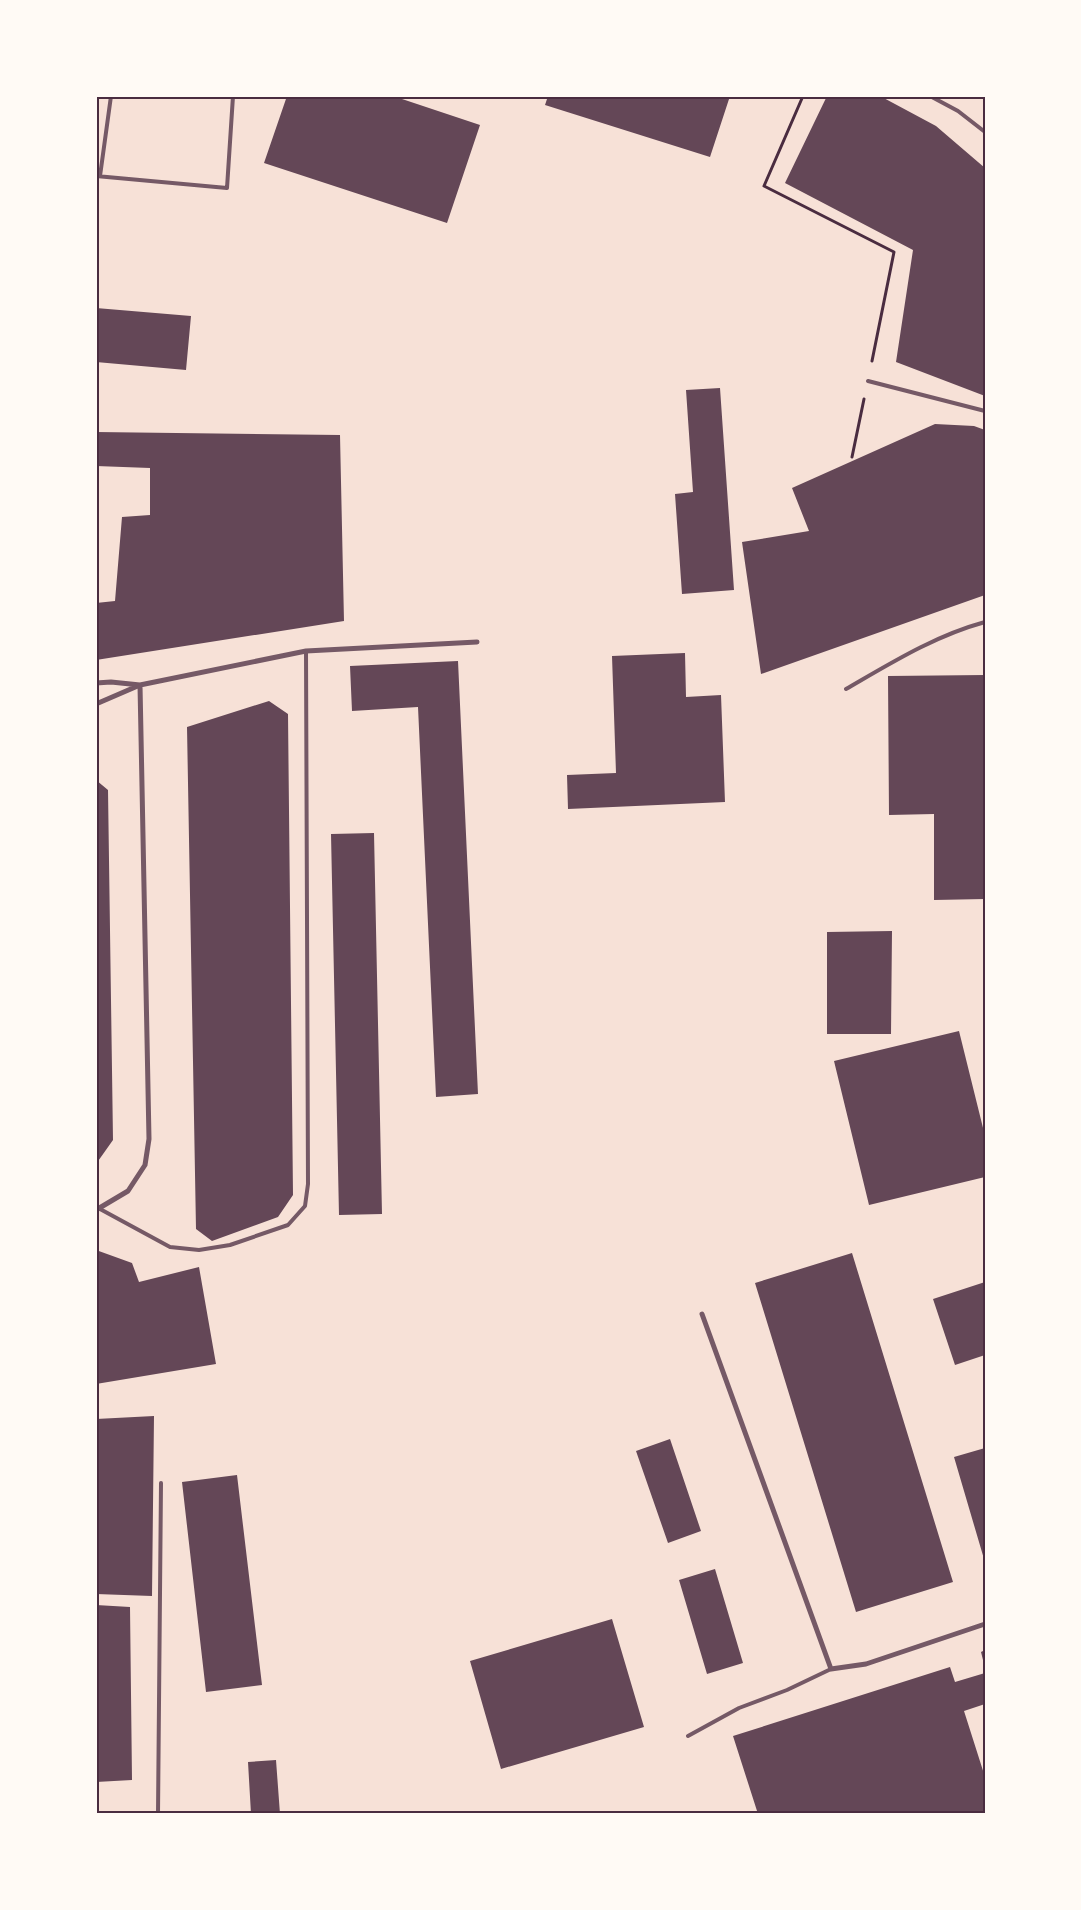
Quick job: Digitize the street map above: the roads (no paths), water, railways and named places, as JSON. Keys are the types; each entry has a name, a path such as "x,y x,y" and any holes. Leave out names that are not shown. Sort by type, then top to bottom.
{"street":[{"path":"96,704 140,685 306,651 477,642"},
{"path":"96,684 111,682 140,685"},
{"path":"98,1210 128,1191 144,1165 149,1140 140,685"},
{"path":"702,1314 831,1669 866,1664 985,1624"}],"lane":[{"path":"110,96 98,176 227,188 233,96"},
{"path":"930,96 958,111 985,132"},
{"path":"868,381 985,411"},
{"path":"846,689 920,646 962,628 985,622"},
{"path":"98,1210 170,1248 199,1250 230,1245 288,1225 305,1206 308,1184 306,651"},
{"path":"158,1814 161,1484"},
{"path":"688,1736 738,1708 787,1690 831,1669"}]}
